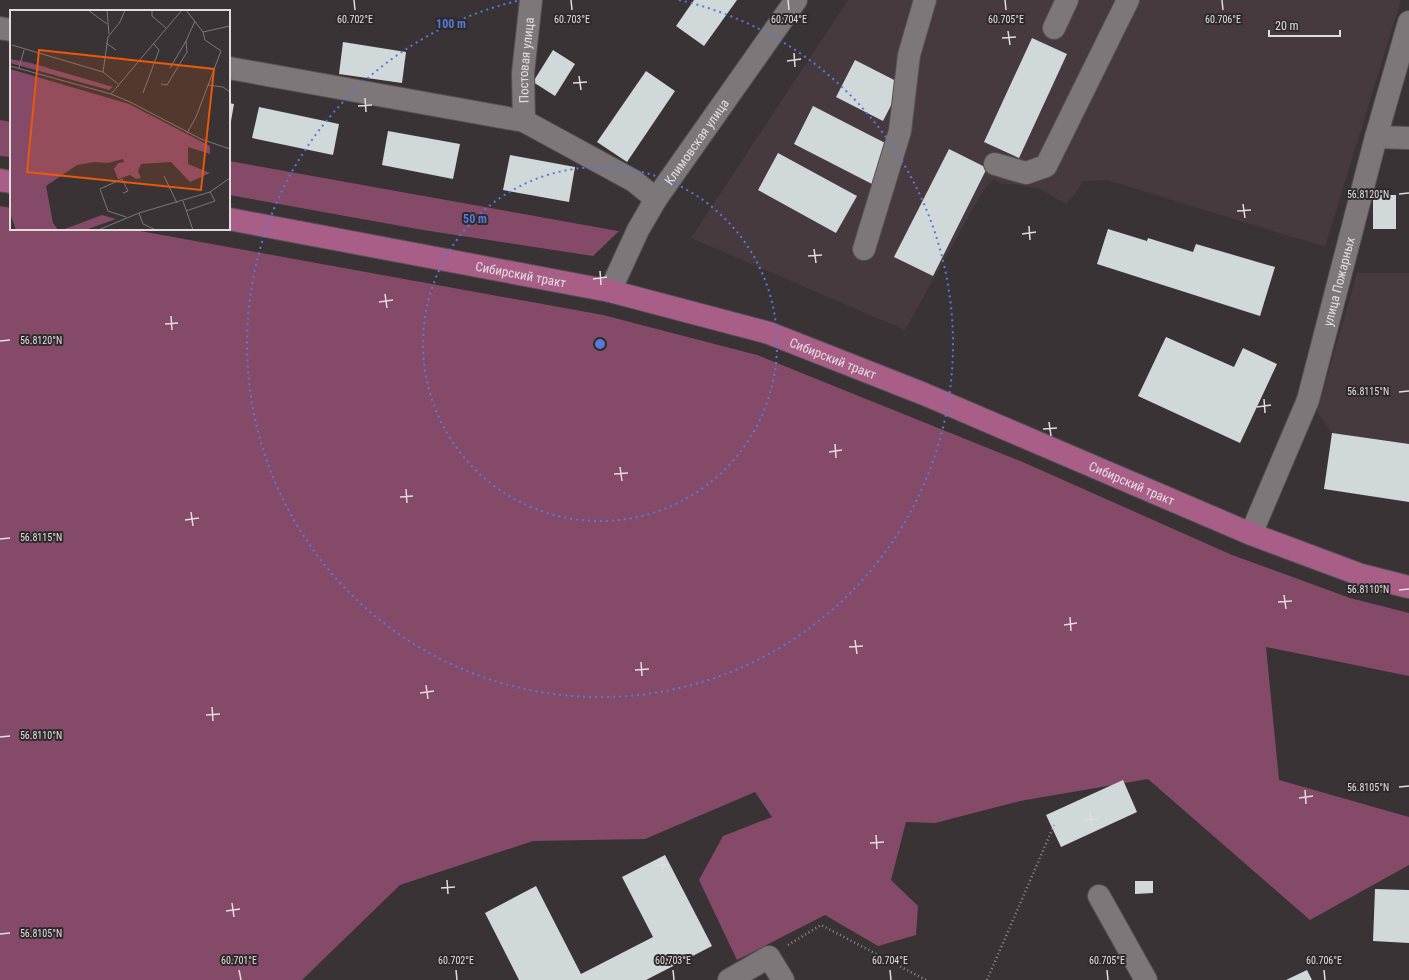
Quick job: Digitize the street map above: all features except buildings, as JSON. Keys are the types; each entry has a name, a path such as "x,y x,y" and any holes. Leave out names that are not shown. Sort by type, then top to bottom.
{"main road":[{"path":"0,180 10,182"},
{"name":"Сибирский тракт","path":"230,219 610,291 769,333 924,394 1251,534 1361,575 1409,587"}],"street":[{"name":"Постовая улица","path":"524,121 523,73 531,0"},
{"name":"Климовская улица","path":"610,291 638,230 656,199 796,0"},
{"path":"864,249 900,130 909,55 925,0"},
{"path":"1054,28 1067,0"},
{"path":"995,164 1026,173 1046,166 1128,0"},
{"name":"улица Пожарных","path":"1251,534 1308,400 1376,137 1409,22"},
{"path":"0,28 10,30"},
{"path":"230,68 524,121 634,181 656,199"},
{"path":"1376,137 1409,138"},
{"path":"1099,896 1146,980"},
{"path":"729,980 768,957 784,980"}],"path":[{"path":"987,980 1055,823"},
{"path":"768,957 821,925 926,980"}],"shaded area":[{"path":"848,0 1401,0 1325,247 1107,180 1083,181 1075,194 1066,204 1040,189 1014,184 1001,184 994,179 984,189 905,330 691,238"},
{"path":"0,120 10,122 10,157 0,156"},
{"path":"230,161 619,231 593,256 423,230 230,195"},
{"path":"0,206 10,208 10,230 135,230 603,315 757,355 1025,463 1232,555 1350,598 1409,613 1409,676 1266,647 1279,780 1409,817 1409,865 1310,920 1148,779 1020,801 935,823 906,822 891,880 918,906 916,935 878,946 825,915 737,960 699,880 723,836 772,817 755,792 645,839 533,841 400,885 302,980 0,980"},
{"path":"1357,273 1409,273 1409,502 1324,489 1332,433 1317,412"}]}
